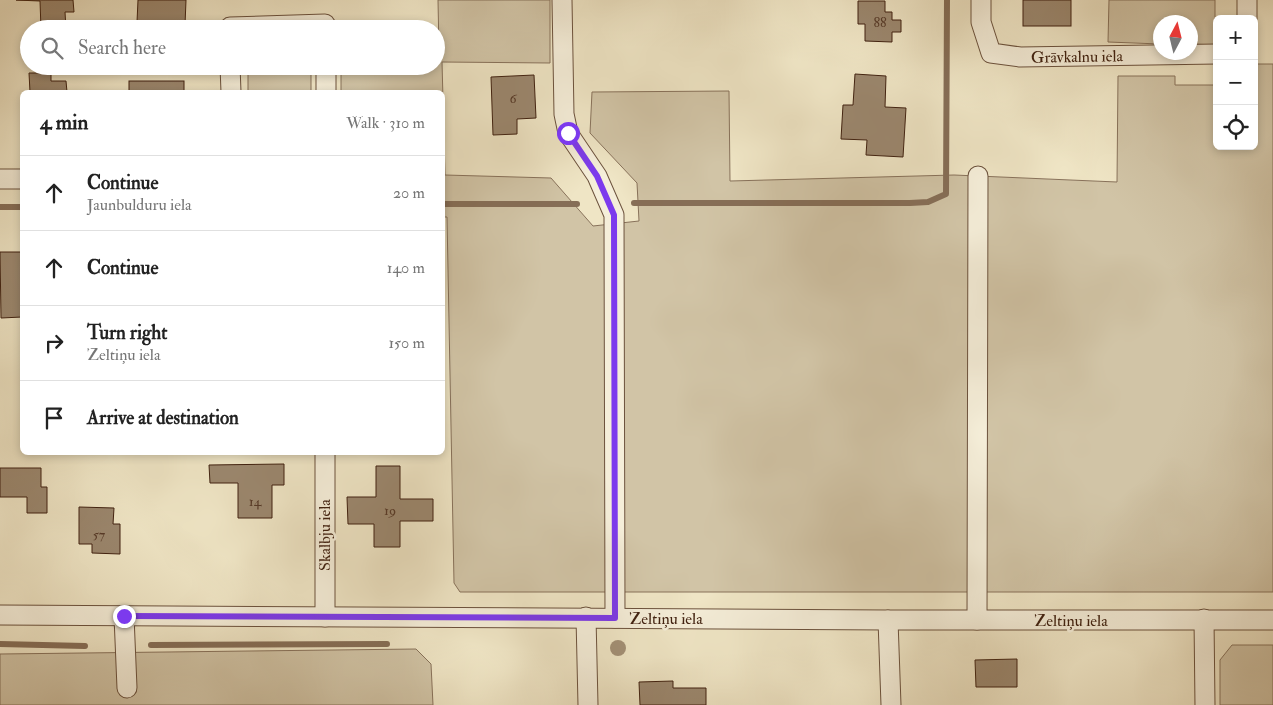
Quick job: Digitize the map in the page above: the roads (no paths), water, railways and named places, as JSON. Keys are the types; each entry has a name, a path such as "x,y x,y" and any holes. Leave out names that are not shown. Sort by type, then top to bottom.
{"street":[{"path":"562,0 561,38 565,120 568,133 597,176 614,215 615,618"},
{"name":"Grāvkalnu iela","path":"981,0 981,22 991,53 1020,56 1213,54"},
{"path":"1247,0 1247,15"},
{"path":"230,75 231,90"},
{"path":"326,75 326,90"},
{"path":"977,620 978,176"},
{"path":"0,179 20,179"},
{"name":"Skalbju iela","path":"324,617 325,455"},
{"name":"Zeltiņu iela","path":"0,615 888,620 1273,620"},
{"path":"124,616 127,688"},
{"path":"586,617 588,705"},
{"path":"888,620 891,705"},
{"path":"1204,620 1205,705"}],"waterway":[{"path":"634,203 910,203 928,202 946,194 947,0"},
{"path":"445,204 577,204"},
{"path":"0,207 20,207"},
{"path":"0,644 85,646"},
{"path":"151,645 387,644"}]}
